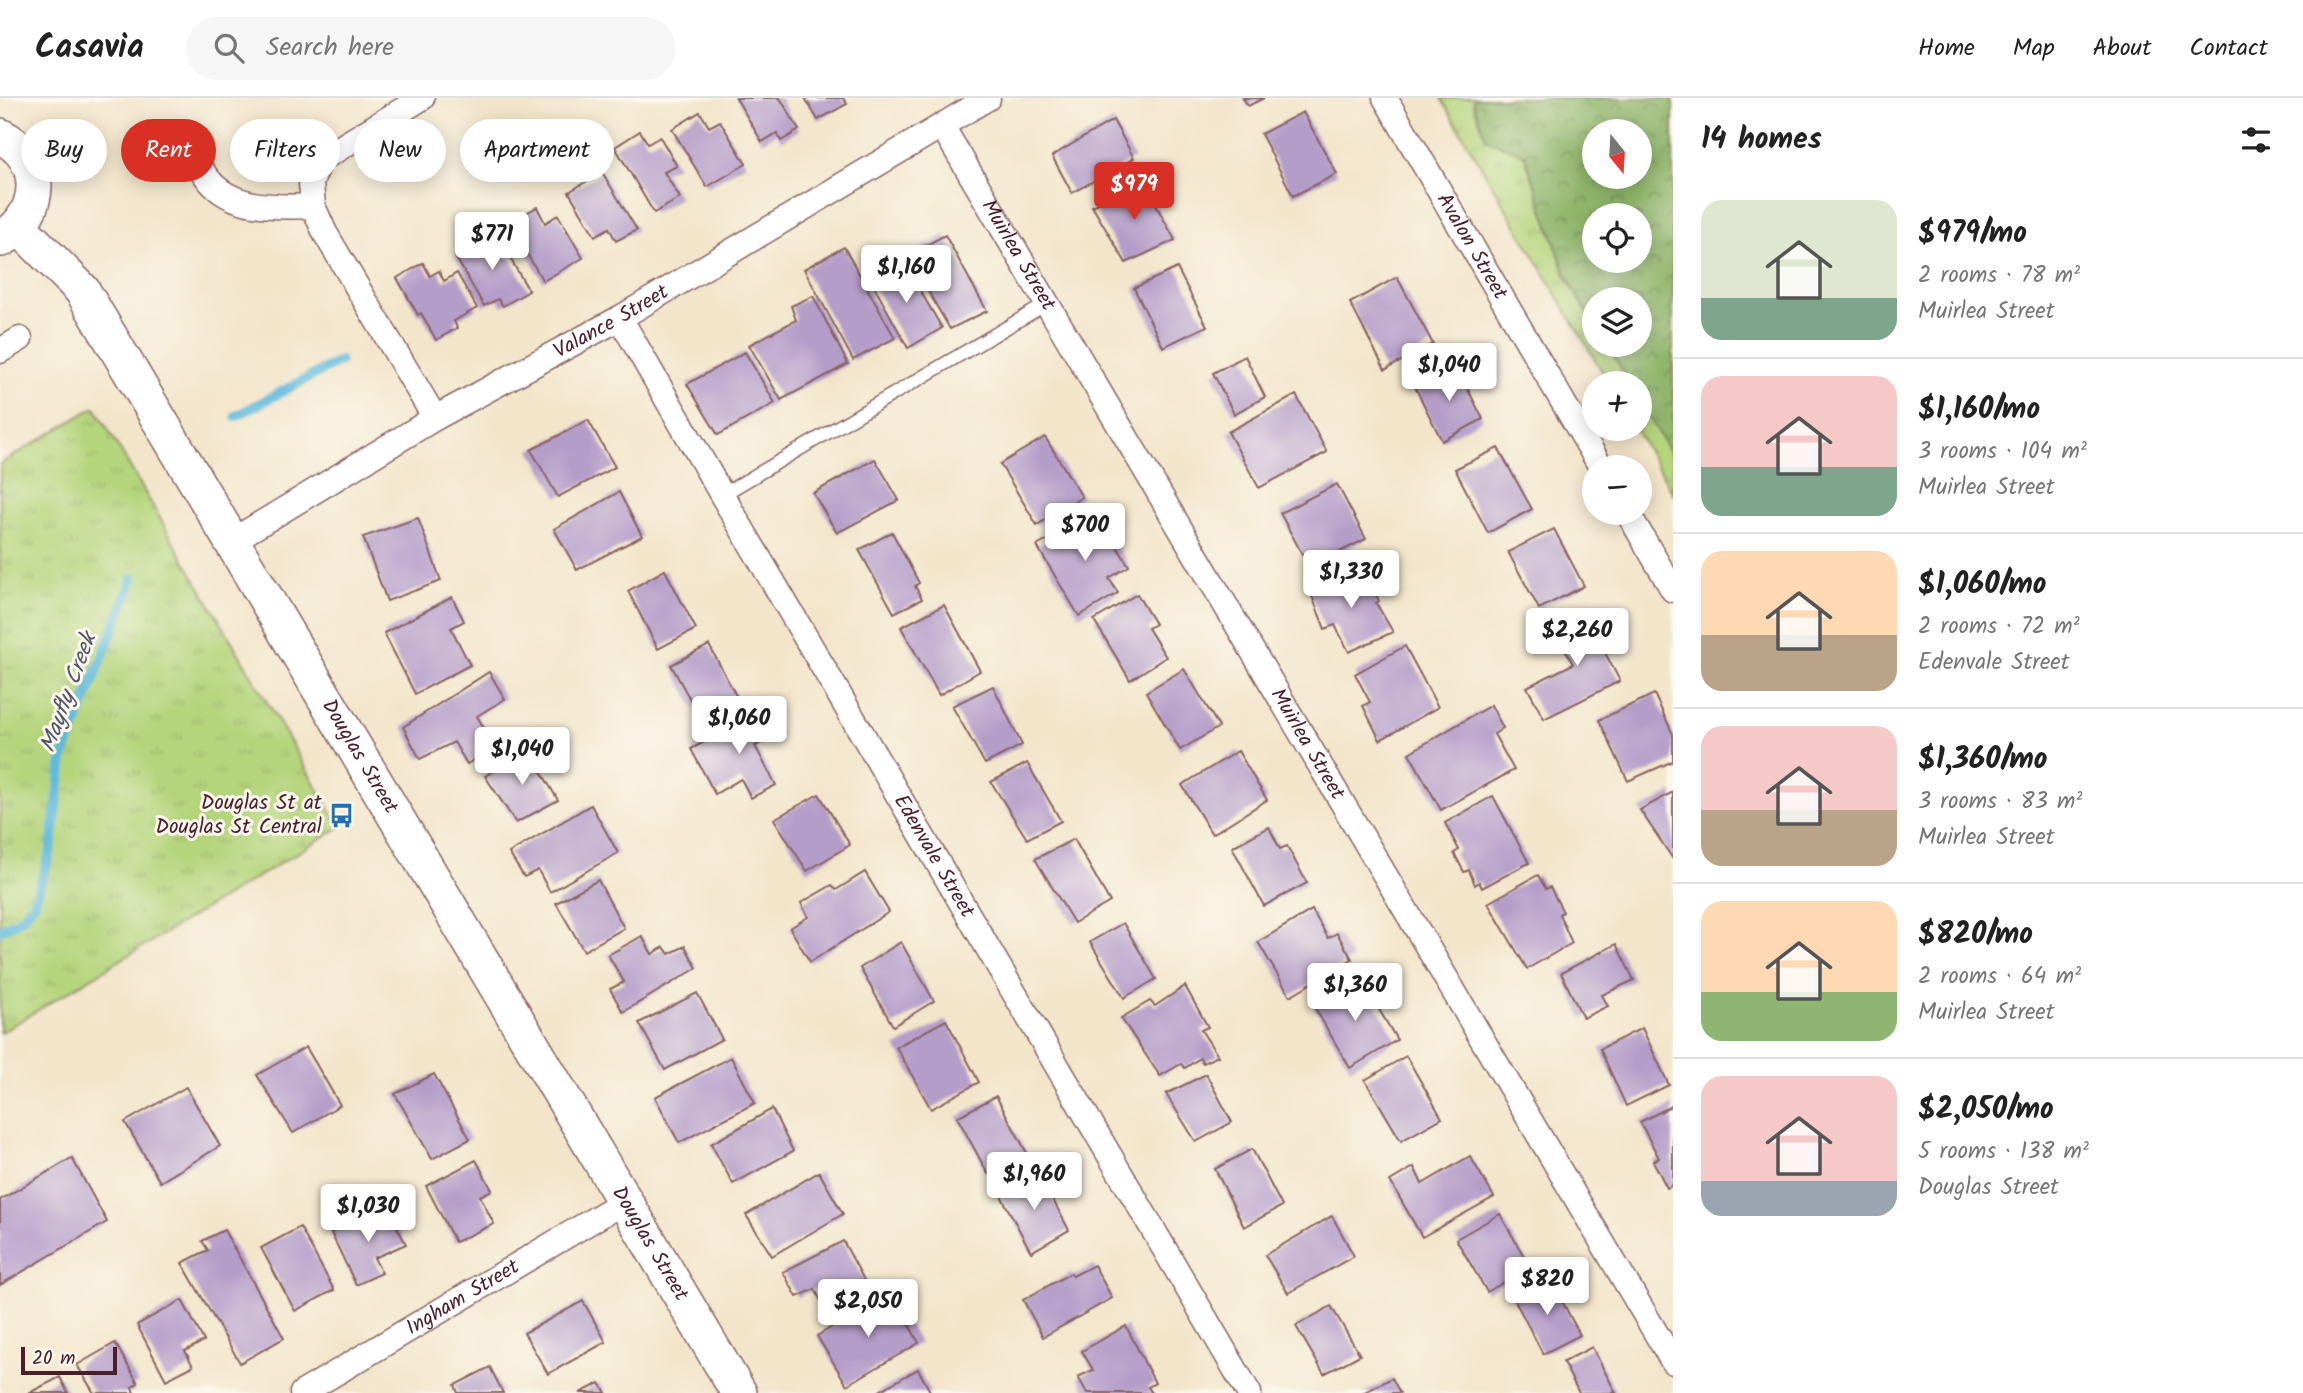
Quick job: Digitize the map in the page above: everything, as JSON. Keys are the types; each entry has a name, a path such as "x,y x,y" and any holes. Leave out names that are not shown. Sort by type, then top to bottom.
{"main road":[{"name":"Douglas Street","path":"0,136 18,149 27,160 34,188 33,202 9,234 82,290 739,1393"}],"street":[{"path":"422,98 320,160 310,183 313,206 325,233 435,418"},
{"name":"Valance Street","path":"232,541 435,418 620,318 988,98"},
{"name":"Avalon Street","path":"1385,98 1594,455"},
{"name":"Muirlea Street","path":"942,126 1673,1362"},
{"path":"211,182 227,196 270,206 313,206"},
{"name":"Edenvale Street","path":"620,318 1249,1393"},
{"path":"1635,525 1673,590"},
{"name":"Ingham Street","path":"302,1393 625,1201"}],"lane":[{"path":"722,495 1048,303"}],"green space":[{"path":"1441,98 1673,98 1673,493 1642,441 1652,441 1652,371 1602,371 1594,357 1652,357 1652,287 1582,287 1582,337"},
{"path":"1475,98 1673,98 1673,459 1652,421 1652,371 1623,371 1614,357 1652,357 1652,287 1582,287 1582,304 1567,278 1524,154 1486,139 1473,102"},
{"path":"95,407 340,827 0,1033 0,464"}],"building":[{"path":"736,98 780,98 799,130 781,141 777,133 762,142"},
{"path":"805,98 843,98 847,104 818,120"},
{"path":"1243,98 1264,98 1248,106"},
{"path":"700,112 709,127 720,121 746,164 707,187 672,129"},
{"path":"1303,112 1337,174 1293,196 1261,134"},
{"path":"1113,120 1134,158 1072,193 1052,156"},
{"path":"640,131 648,144 660,137 677,166 664,172 680,198 654,213 615,147"},
{"path":"1143,181 1175,240 1126,263 1092,206"},
{"path":"586,182 608,182 637,230 616,241 609,228 595,236 569,192"},
{"path":"537,207 545,223 558,215 583,258 543,281 509,223"},
{"path":"495,232 529,291 503,306 498,299 484,306 455,256"},
{"path":"945,235 987,311 950,329 907,255"},
{"path":"844,247 895,338 853,360 804,269"},
{"path":"423,263 430,276 439,271 444,281 457,273 477,308 454,321 457,328 436,340 397,278"},
{"path":"904,263 942,328 908,348 871,281"},
{"path":"1177,268 1207,326 1163,347 1134,288"},
{"path":"1397,277 1433,344 1385,370 1350,303"},
{"path":"813,296 848,364 781,400 749,345 796,320 791,306"},
{"path":"745,352 775,403 718,435 687,384"},
{"path":"1245,356 1265,397 1234,414 1213,373"},
{"path":"1456,366 1483,419 1442,441 1415,387"},
{"path":"1296,395 1327,452 1259,488 1228,432"},
{"path":"588,420 615,467 558,497 531,450"},
{"path":"1045,437 1082,497 1037,525 1000,464"},
{"path":"1498,448 1532,509 1488,533 1455,469"},
{"path":"875,459 899,500 837,533 813,493"},
{"path":"1337,484 1366,539 1309,567 1280,513"},
{"path":"619,492 642,536 577,570 554,529"},
{"path":"1096,512 1129,566 1109,578 1118,593 1079,616 1037,546"},
{"path":"418,518 441,581 387,601 363,537"},
{"path":"1554,529 1584,586 1539,609 1508,552"},
{"path":"892,532 919,583 915,586 922,599 894,613 859,550"},
{"path":"1355,569 1361,579 1367,577 1379,601 1376,603 1393,632 1349,652 1335,625 1325,629 1310,591"},
{"path":"665,570 696,629 658,649 628,591"},
{"path":"1137,594 1155,624 1148,628 1166,657 1130,680 1094,620"},
{"path":"452,597 464,621 451,628 470,665 415,694 384,633"},
{"path":"944,605 980,671 939,695 901,627"},
{"path":"1594,612 1609,643 1602,647 1620,681 1544,719 1527,687 1573,664 1555,631"},
{"path":"709,645 740,703 703,723 671,665"},
{"path":"1405,646 1438,707 1380,740 1363,706 1370,702 1355,674"},
{"path":"1184,669 1219,727 1180,750 1146,692"},
{"path":"489,672 505,699 477,716 495,747 467,764 454,742 420,759 403,727"},
{"path":"993,686 1022,745 985,764 952,706"},
{"path":"1654,694 1673,734 1673,761 1628,781 1599,720"},
{"path":"1491,705 1503,728 1494,734 1514,770 1441,810 1409,753"},
{"path":"766,709 781,734 755,746 776,785 751,798 741,779 715,794 691,749"},
{"path":"529,751 558,800 516,823 485,776"},
{"path":"1238,751 1267,800 1212,834 1182,785"},
{"path":"1027,763 1061,821 1027,839 991,782"},
{"path":"1673,792 1673,859 1640,810"},
{"path":"819,794 850,845 807,871 774,819"},
{"path":"1493,796 1529,863 1482,888 1479,882 1475,885 1469,870 1464,872 1454,853 1459,850 1445,823"},
{"path":"591,805 618,853 550,892 538,870 524,877 509,853"},
{"path":"1269,827 1280,849 1287,846 1307,883 1264,906 1232,847"},
{"path":"1074,839 1110,902 1074,923 1035,859"},
{"path":"865,872 889,912 810,962 790,928 808,917 801,903 832,885 836,890"},
{"path":"1538,875 1546,889 1550,887 1563,912 1559,914 1572,943 1527,969 1488,903"},
{"path":"598,880 624,928 584,951 556,903"},
{"path":"1312,910 1328,938 1337,933 1352,959 1290,996 1258,942"},
{"path":"1123,923 1156,979 1124,998 1090,942"},
{"path":"642,936 652,954 664,947 669,954 685,946 697,968 623,1012 610,989 624,982 608,955"},
{"path":"901,942 934,1001 893,1026 860,968"},
{"path":"1616,944 1634,980 1602,995 1608,1006 1583,1018 1561,973"},
{"path":"1360,977 1397,1040 1350,1068 1313,1005"},
{"path":"1185,986 1208,1027 1201,1030 1218,1056 1203,1063 1200,1058 1185,1068 1181,1064 1160,1076 1121,1018 1150,1001 1155,1006"},
{"path":"697,993 722,1039 665,1070 639,1023"},
{"path":"946,1020 979,1082 931,1109 896,1047"},
{"path":"1642,1028 1669,1085 1626,1106 1600,1049"},
{"path":"306,1047 340,1105 293,1133 257,1075"},
{"path":"1406,1056 1442,1118 1401,1141 1365,1080"},
{"path":"731,1057 755,1103 679,1143 655,1097"},
{"path":"434,1074 470,1139 432,1159 395,1094"},
{"path":"1206,1074 1232,1122 1196,1142 1166,1094"},
{"path":"186,1087 220,1146 160,1182 125,1122"},
{"path":"996,1096 1027,1153 988,1174 957,1117"},
{"path":"1673,1105 1673,1185 1667,1188 1653,1161 1659,1158 1640,1122"},
{"path":"772,1109 793,1151 733,1184 711,1144"},
{"path":"1252,1149 1282,1206 1244,1227 1215,1169"},
{"path":"1470,1156 1494,1197 1422,1237 1390,1181 1414,1167 1422,1184"},
{"path":"72,1158 107,1222 0,1285 0,1200"},
{"path":"476,1160 492,1190 480,1196 494,1224 455,1242 426,1186"},
{"path":"819,1172 843,1214 772,1256 746,1215"},
{"path":"1038,1172 1069,1230 1031,1252 999,1192"},
{"path":"387,1208 406,1244 374,1258 382,1273 356,1285 331,1233"},
{"path":"1500,1214 1530,1267 1487,1292 1456,1239"},
{"path":"1332,1216 1354,1256 1288,1293 1265,1255"},
{"path":"300,1227 334,1290 295,1311 261,1248"},
{"path":"224,1230 284,1338 240,1363 182,1263 208,1250 202,1241"},
{"path":"843,1241 870,1291 827,1313 815,1289 797,1297 783,1272"},
{"path":"1094,1265 1112,1298 1043,1337 1023,1300 1071,1273 1073,1276"},
{"path":"1551,1280 1580,1335 1543,1354 1514,1299"},
{"path":"891,1292 919,1343 847,1385 817,1336"},
{"path":"182,1300 204,1341 185,1351 193,1366 166,1380 137,1325"},
{"path":"583,1301 606,1342 548,1374 524,1333"},
{"path":"1331,1306 1360,1355 1324,1374 1296,1326"},
{"path":"1126,1326 1155,1383 1148,1387 1152,1393 1087,1393 1078,1377 1093,1370 1082,1351"},
{"path":"115,1343 138,1383 132,1387 134,1393 94,1393 77,1365"},
{"path":"1592,1347 1616,1393 1579,1393 1563,1362"},
{"path":"490,1367 503,1393 458,1393 455,1385"},
{"path":"918,1369 931,1393 876,1393"},
{"path":"60,1377 68,1393 29,1393"},
{"path":"1392,1378 1400,1393 1363,1393"},
{"path":"600,1383 606,1393 580,1393"}],"waterway":[{"path":"236,416 340,361"},
{"name":"Mayfly Creek","path":"0,930 21,919 34,903 51,851 63,758 133,579"}],"place":[{"name":"Douglas St at Douglas St Central","path":"342,815"}]}
